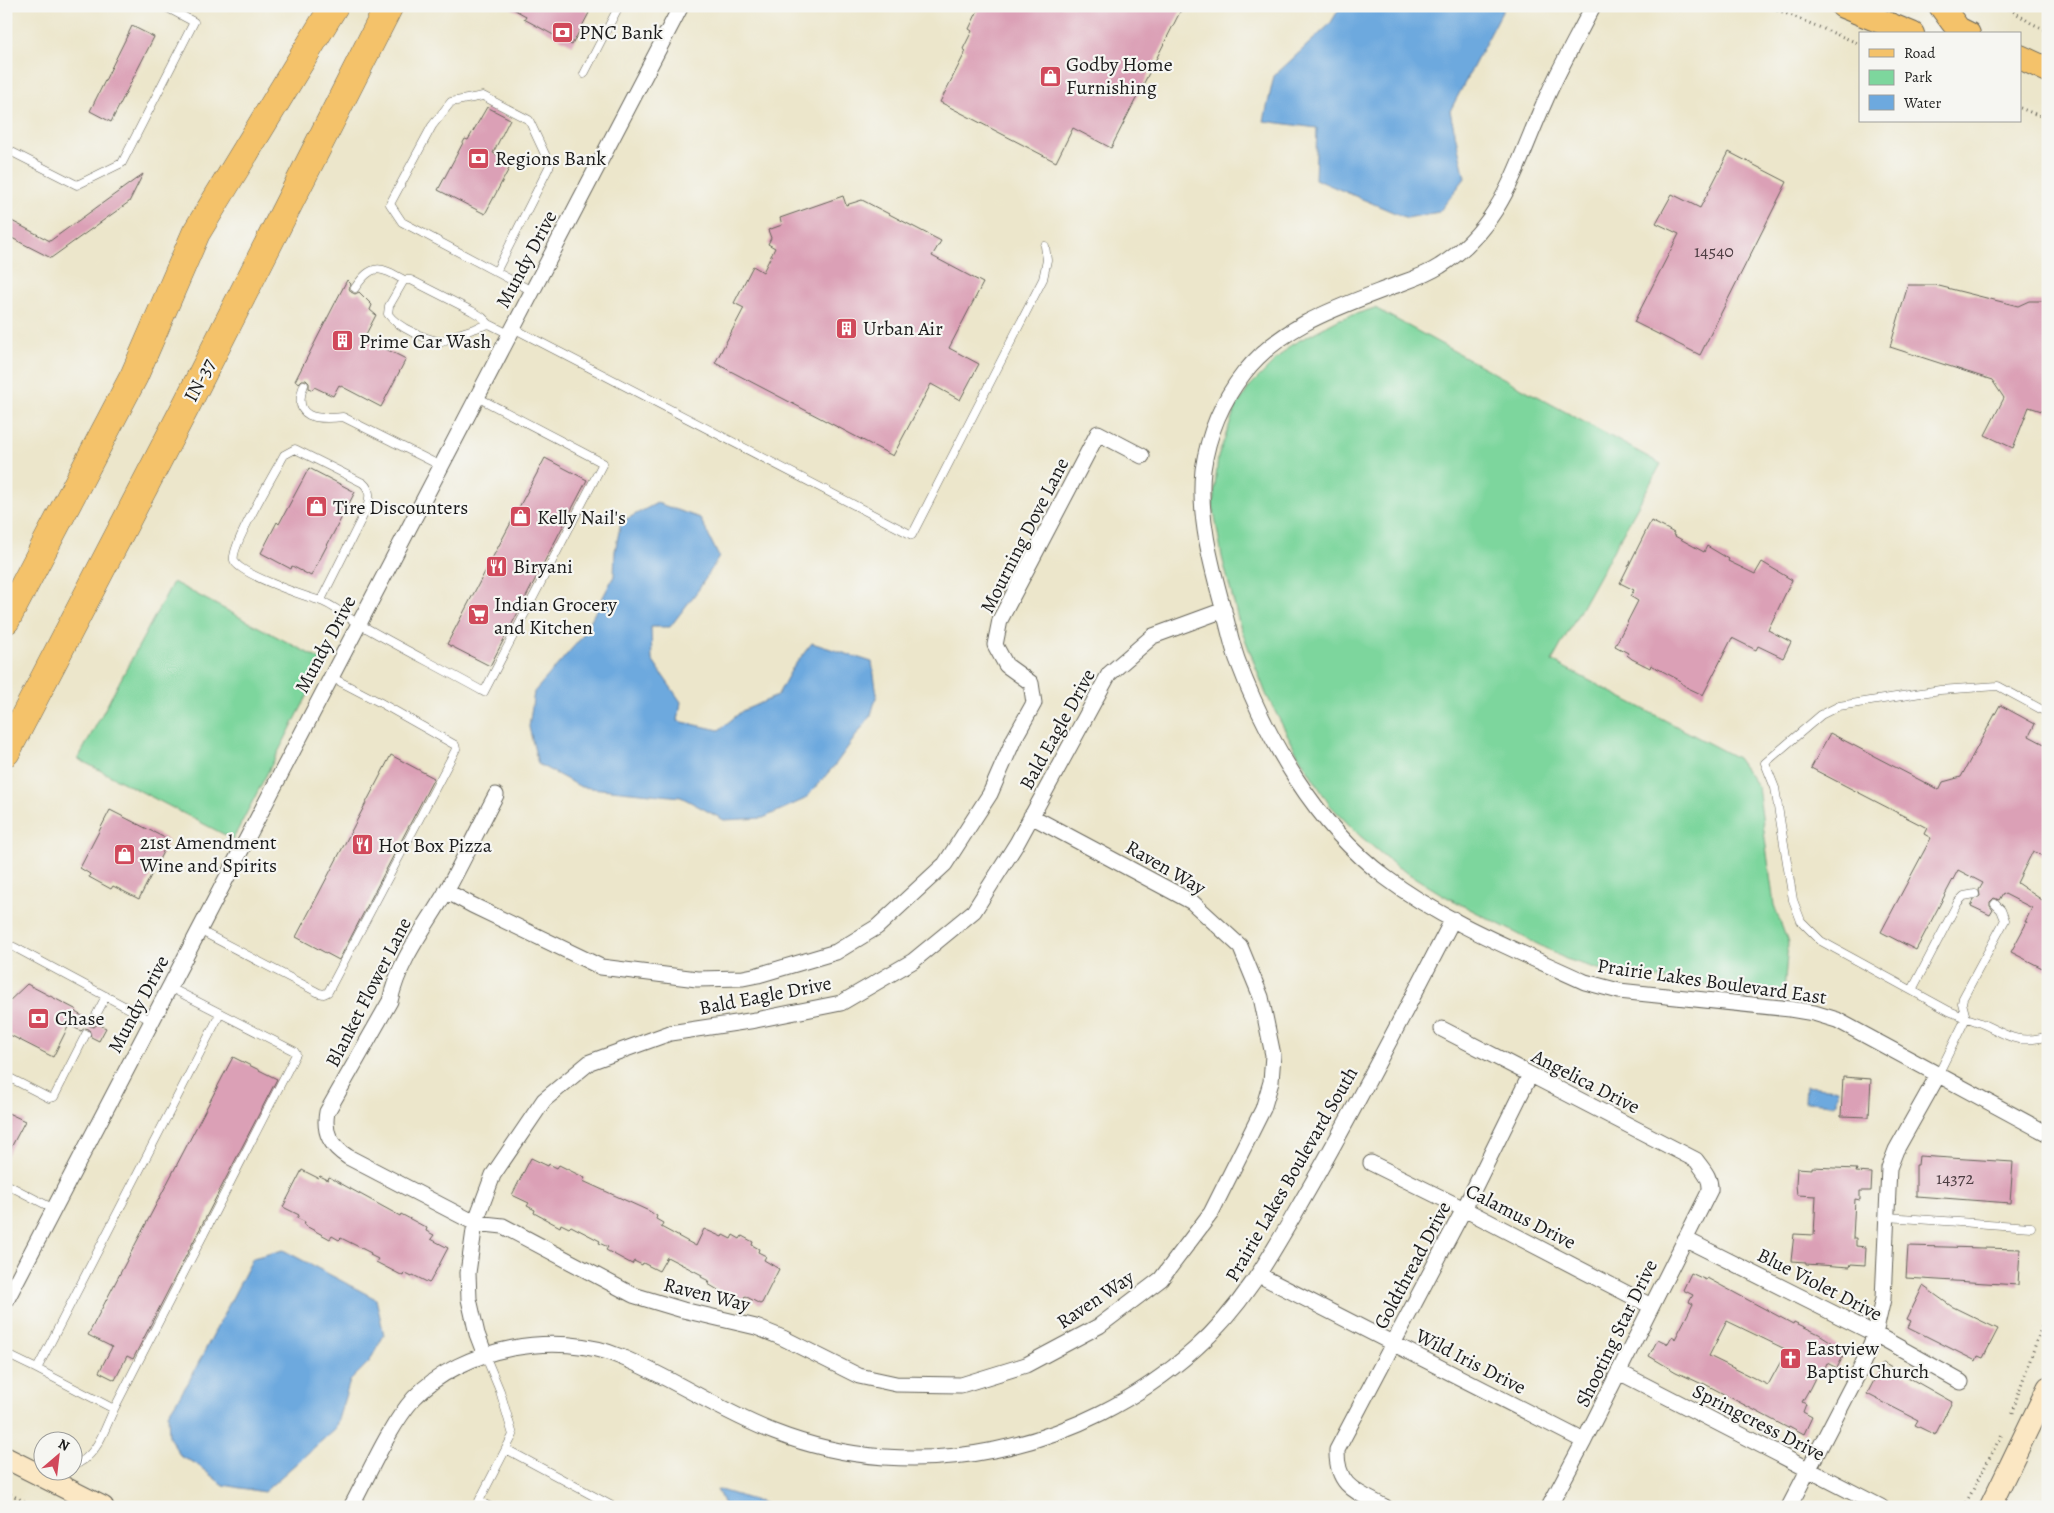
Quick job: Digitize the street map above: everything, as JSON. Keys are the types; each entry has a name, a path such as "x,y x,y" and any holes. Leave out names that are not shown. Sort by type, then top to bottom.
{"highway":[{"path":"314,38 323,6"},
{"path":"6,620 134,376 196,233 334,6"},
{"name":"IN-37","path":"6,752 358,70 389,6"},
{"path":"358,70 395,24 406,6"}],"main road":[{"path":"1843,6 1907,32"},
{"path":"1941,6 1957,32"},
{"path":"2022,58 2048,70"}],"street":[{"name":"Mundy Drive","path":"6,1301 681,6"},
{"name":"Prairie Lakes Boulevard East","path":"1593,6 1546,99 1510,186 1496,212 1473,238 1451,258 1430,272 1334,309 1295,328 1257,358 1232,390 1222,408 1211,437 1203,471 1202,487 1205,531 1213,570 1236,656 1258,707 1295,776 1315,805 1361,856 1384,877 1412,896 1453,919 1546,964 1598,986 1634,992 1790,1009 1814,1013 1837,1020 2048,1134"},
{"name":"Mourning Dove Lane","path":"446,891 601,967 697,979 743,978 758,975 836,952 869,932 877,927 945,864 990,794 1014,739 1034,703 1031,683 1006,665 995,645 1000,620 1098,433 1142,456"},
{"name":"Bald Eagle Drive","path":"485,1354 477,1334 470,1299 468,1273 474,1223 493,1175 544,1100 590,1062 670,1033 756,1020 841,1003 913,961 974,911 1017,843 1109,674 1153,636 1224,610"},
{"name":"Blanket Flower Lane","path":"474,1223 338,1151 331,1142 325,1123 327,1112 390,1001 393,985 412,945 446,891 496,795"},
{"name":"Raven Way","path":"474,1223 504,1226 633,1295 683,1310 756,1327 784,1338 842,1369 859,1376 889,1383 961,1385 1026,1365 1099,1326 1161,1279 1211,1213 1263,1109 1271,1082 1274,1055 1261,997 1240,946 1192,902 1031,816"},
{"name":"Prairie Lakes Boulevard South","path":"351,1507 398,1419 416,1396 463,1364 485,1354 530,1345 558,1344 585,1347 618,1355 750,1422 793,1438 843,1452 878,1457 910,1459 982,1453 1053,1434 1111,1408 1140,1392 1165,1374 1209,1336 1230,1316 1259,1276 1323,1164 1453,919"},
{"name":"Angelica Drive","path":"1442,1029 1696,1160 1707,1174"},
{"name":"Goldthread Drive","path":"1385,1507 1351,1490 1339,1473 1337,1450 1464,1209 1530,1075"},
{"path":"1790,1507 1862,1368 1875,1334 1883,1299 1889,1168 1896,1150 1938,1075"},
{"name":"Calamus Drive","path":"1371,1163 1651,1306"},
{"name":"Shooting Star Drive","path":"1549,1507 1584,1442 1710,1190 1707,1174"},
{"name":"Blue Violet Drive","path":"1685,1239 1875,1334 1961,1382"},
{"name":"Wild Iris Drive","path":"1259,1276 1584,1442"},
{"name":"Springcress Drive","path":"1619,1372 1881,1507"},
{"path":"1990,1507 2048,1387"},
{"path":"6,1458 44,1474 103,1507"}],"lane":[{"path":"6,149 77,185 122,163 194,22 164,6"},
{"path":"584,74 617,8"},
{"path":"496,272 550,164 529,120 483,96 451,102 432,126 390,204 402,222 496,272 532,291"},
{"path":"355,288 364,275 376,268 387,270 404,280 411,280 472,311 489,324 511,331 912,535 1043,279 1047,260 1045,246"},
{"path":"404,280 389,306 388,314 393,321 431,340 442,342 452,336 489,324"},
{"path":"304,386 300,396 300,403 305,413 313,417 325,419 343,416 441,466"},
{"path":"321,600 367,508 370,495 368,487 363,483 295,449 288,451 280,463 244,530 234,551 234,560 237,565 247,572 306,597 321,600 359,624 484,692 603,463 477,397"},
{"path":"199,930 319,993 324,994 328,992 456,749 455,745 331,677"},
{"path":"2048,713 1998,686 1940,690 1839,706 1821,715 1765,763 1775,788 1793,900 1801,921 1821,941 1949,1011 1982,1023 2016,1040 2026,1041 2048,1036"},
{"path":"1912,990 1958,902 1964,896 1975,894"},
{"path":"1938,1075 1966,1018 1962,1003 1963,998 2005,920 2001,910 1995,904"},
{"path":"6,946 14,947 152,1021"},
{"path":"82,1462 95,1450 114,1409 296,1058 294,1051 170,987"},
{"path":"93,1021 106,996"},
{"path":"37,1369 220,1014"},
{"path":"6,1076 49,1098 54,1097 86,1034"},
{"path":"6,1184 54,1209"},
{"path":"1887,1218 2031,1227"},
{"path":"6,1354 114,1409"},
{"path":"485,1354 500,1391 513,1435 479,1501 490,1507"},
{"path":"506,1449 614,1507"}],"path":[{"path":"1768,6 1859,44"},
{"path":"2005,6 2031,23 2048,31"},
{"path":"2022,109 2048,119"},
{"path":"2012,1418 2017,1397 2048,1309"},
{"path":"1964,1507 2002,1433"},
{"path":"6,1492 35,1507"}],"green space":[{"path":"1375,308 1661,464 1552,661 1737,758 1758,787 1774,905 1788,943 1784,992 1700,984 1608,972 1566,959 1443,895 1396,866 1359,835 1329,804 1296,751 1266,694 1239,623 1222,557 1213,505 1218,457 1235,409 1250,386 1291,345 1340,319"},
{"path":"173,582 325,662 233,839 78,759"}],"water":[{"path":"1341,6 1505,6 1450,111 1465,178 1439,212 1407,218 1315,179 1317,128 1264,121 1274,76 1330,24"},
{"path":"657,503 700,518 719,557 699,589 670,627 651,627 652,660 681,702 678,721 719,730 742,711 777,696 793,667 812,643 872,662 877,694 871,715 835,765 805,799 763,818 724,820 681,797 581,787 538,764 529,727 534,692 582,637 614,576 615,551 621,522"},
{"path":"1806,1086 1838,1089 1836,1104 1805,1102"},
{"path":"283,1250 376,1299 384,1335 369,1362 350,1381 335,1429 264,1492 223,1485 195,1463 181,1457 169,1437 168,1414 188,1383 253,1258"},
{"path":"717,1489 776,1507 725,1507"},
{"path":"1003,1498 1035,1507 948,1507"}],"building":[{"name":"PNC Bank","path":"508,6 589,6 586,11 589,13 572,45 524,19 526,16"},
{"name":"Godby Home Furnishing","path":"980,6 1183,6 1111,148 1073,128 1056,162 940,102 966,51 963,49 972,31 969,29"},
{"path":"132,26 154,37 111,122 90,111"},
{"name":"Regions Bank","path":"487,107 510,119 493,153 512,163 485,214 438,190 465,139 468,140"},
{"path":"1729,152 1787,182 1700,355 1634,322 1679,234 1656,223 1672,194 1700,208"},
{"path":"143,174 129,202 51,258 6,235 6,218 50,241"},
{"name":"Urban Air","path":"843,196 846,205 862,200 941,241 932,256 983,283 949,348 979,364 960,400 931,384 893,456 715,363 744,308 734,303 753,266 763,272 775,248 768,244 771,238 768,230 782,225 780,218"},
{"name":"Prime Car Wash","path":"347,280 351,284 349,288 351,292 355,294 359,292 372,305 370,310 376,315 364,338 406,359 381,407 339,385 333,396 314,387 312,390 309,388 309,383 306,380 302,380 299,383 295,381"},
{"path":"1908,285 1935,285 2018,306 2029,301 2048,301 2048,413 2029,407 2013,448 1985,435 2004,398 1992,380 1890,347"},
{"path":"545,458 587,480 490,666 447,644"},
{"name":"Tire Discounters","path":"309,468 355,492 311,576 292,566 291,569 261,553"},
{"path":"1651,521 1704,552 1707,546 1729,559 1728,561 1755,574 1762,562 1792,580 1768,630 1791,642 1783,658 1758,646 1756,650 1732,638 1703,695 1686,687 1681,681 1651,665 1650,668 1632,659 1627,655 1628,653 1615,646 1638,601 1630,596 1634,590 1620,583"},
{"path":"2000,705 2035,724 2029,736 2048,746 2048,859 2033,851 2017,883 2048,904 2048,971 2011,952 2027,922 2025,922 2032,908 2003,893 1999,900 1994,898 1990,902 1993,910 1990,915 1971,906 1974,900 1980,896 1979,890 1983,883 1958,870 1916,950 1881,932 1931,838 1924,834 1927,828 1811,768 1830,733 1939,790 1943,782 1961,777"},
{"path":"391,755 434,778 339,960 296,937"},
{"name":"21st Amendment Wine and Spirits","path":"110,810 169,840 139,899 113,886 111,889 89,877 90,874 80,868"},
{"name":"Chase","path":"27,984 77,1010 75,1012 88,1019 90,1026 94,1027 98,1024 106,1028 99,1041 91,1037 89,1029 85,1028 81,1031 69,1025 53,1057 6,1033 6,1004"},
{"path":"233,1057 277,1079 133,1359 127,1356 115,1380 99,1372 112,1347 88,1335"},
{"path":"1843,1077 1871,1079 1869,1117 1841,1116"},
{"path":"6,1112 25,1121 6,1157"},
{"path":"1919,1156 2013,1162 2010,1203 1916,1196 1916,1165 1918,1165"},
{"path":"531,1158 548,1166 549,1164 557,1168 559,1165 585,1178 583,1181 649,1211 657,1216 656,1219 663,1223 661,1227 696,1246 704,1229 722,1237 723,1235 731,1239 733,1235 740,1239 742,1236 753,1242 752,1245 759,1249 758,1252 766,1256 764,1260 779,1269 762,1303 760,1304 745,1296 743,1299 736,1295 734,1298 725,1294 708,1284 709,1281 701,1277 702,1275 667,1257 659,1271 643,1263 642,1265 634,1261 632,1264 606,1250 608,1247 599,1243 600,1241 571,1226 569,1228 561,1224 560,1227 534,1213 535,1210 527,1206 529,1203 512,1195"},
{"path":"1812,1167 1857,1169 1856,1172 1872,1173 1871,1191 1860,1191 1860,1200 1855,1199 1853,1238 1856,1238 1856,1246 1866,1247 1865,1265 1851,1264 1850,1267 1791,1261 1794,1234 1814,1235 1816,1196 1797,1195 1796,1185 1797,1168 1812,1169"},
{"path":"302,1170 318,1178 320,1176 328,1180 329,1177 400,1216 401,1214 427,1228 426,1231 434,1235 431,1239 448,1248 430,1282 404,1273 403,1276 376,1262 378,1259 370,1255 371,1253 341,1238 339,1240 332,1236 330,1239 304,1225 305,1222 297,1218 299,1215 283,1207"},
{"path":"1908,1246 2020,1249 2018,1285 1906,1278"},
{"path":"1691,1273 1706,1280 1707,1278 1793,1324 1794,1322 1819,1334 1846,1351 1837,1368 1827,1363 1824,1370 1820,1368 1802,1402 1806,1404 1803,1412 1812,1417 1804,1434 1789,1426 1788,1428 1703,1383 1676,1372 1649,1356 1658,1339 1668,1344 1672,1337 1675,1339 1693,1304 1689,1302 1693,1295 1683,1290","holes":["1727,1321 1787,1350 1768,1385 1709,1356"]},
{"path":"1923,1286 1951,1306 1998,1329 1983,1358 1978,1356 1976,1361 1908,1327 1911,1321 1907,1319"},
{"path":"1883,1363 1952,1402 1935,1435 1915,1425 1918,1420 1867,1394"}],"place":[{"name":"PNC Bank","path":"563,32"},
{"name":"Godby Home Furnishing","path":"1050,76"},
{"name":"Regions Bank","path":"479,158"},
{"name":"Urban Air","path":"847,328"},
{"name":"Prime Car Wash","path":"343,341"},
{"name":"Tire Discounters","path":"317,507"},
{"name":"Kelly Nail's","path":"521,517"},
{"name":"Biryani","path":"497,566"},
{"name":"Indian Grocery and Kitchen","path":"478,615"},
{"name":"Hot Box Pizza","path":"362,845"},
{"name":"21st Amendment Wine and Spirits","path":"124,854"},
{"name":"Chase","path":"39,1018"},
{"name":"Eastview Baptist Church","path":"1790,1359"}]}
